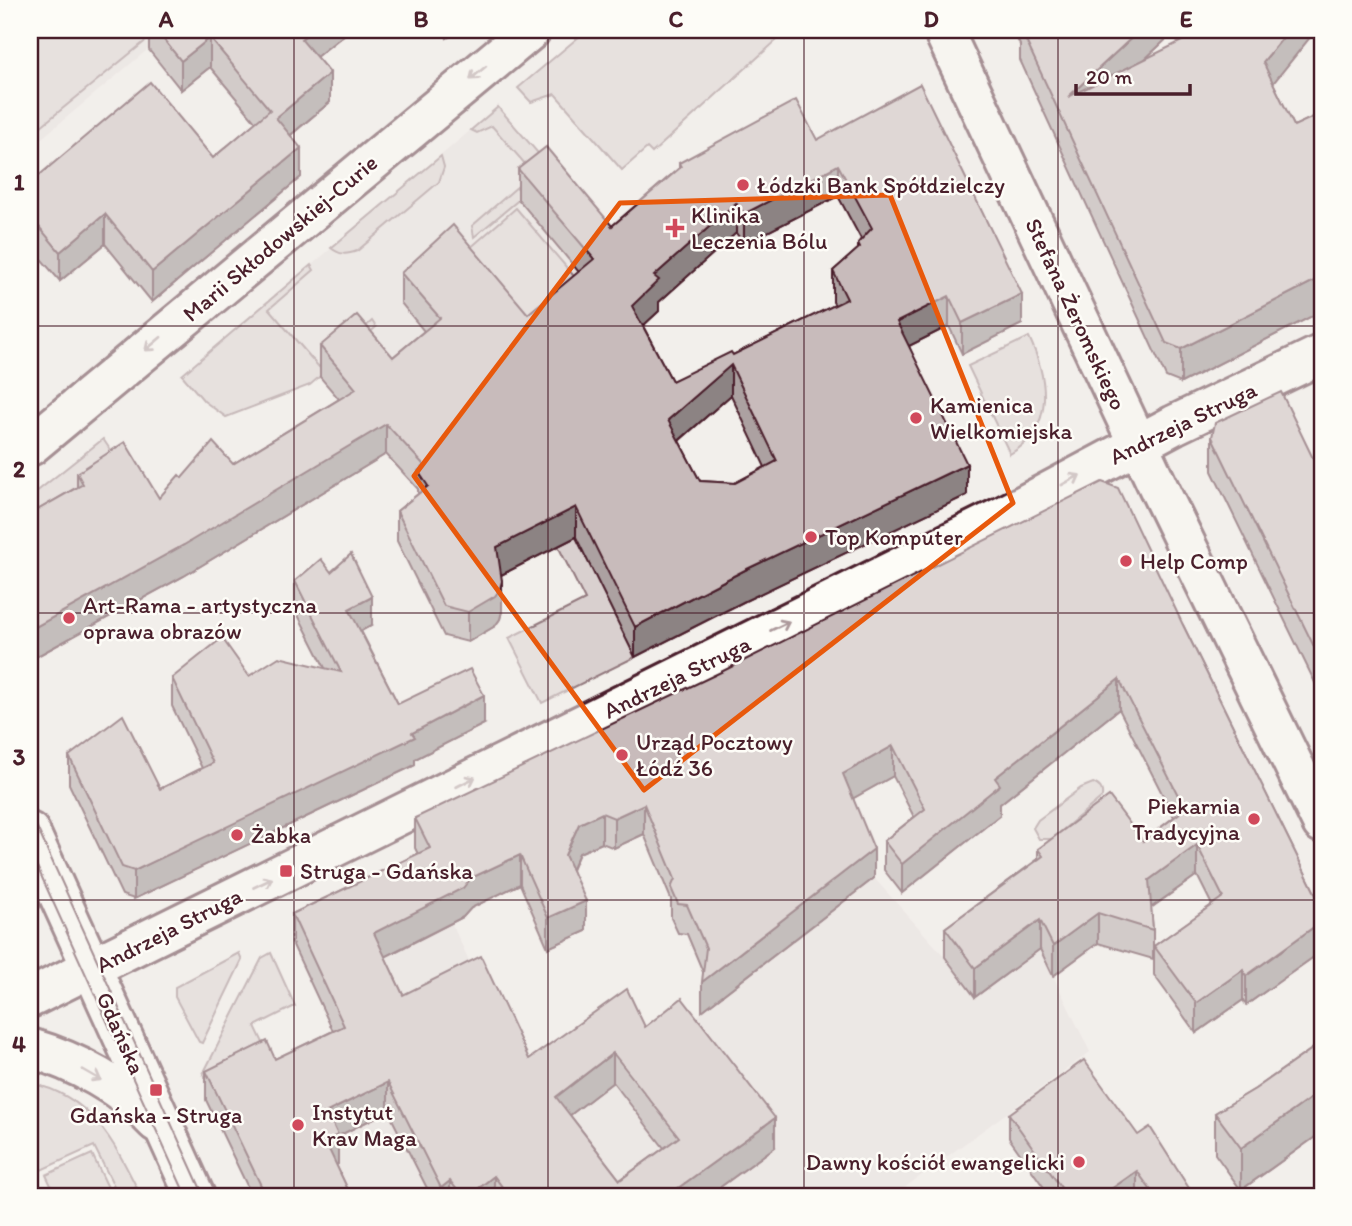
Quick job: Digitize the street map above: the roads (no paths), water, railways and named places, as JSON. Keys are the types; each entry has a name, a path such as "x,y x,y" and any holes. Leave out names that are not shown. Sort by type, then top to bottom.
{"street":[{"name":"Marii Skłodowskiej-Curie","path":"30,446 531,30"},
{"name":"Stefana Żeromskiego","path":"943,30 1138,444 1322,823"},
{"name":"Andrzeja Struga","path":"30,998 1005,515 1138,444 1322,354"},
{"name":"Gdańska","path":"30,832 195,1196"},
{"path":"30,1048 69,1062 114,1087 148,1113 166,1133"}],"tram line":[{"path":"30,812 204,1196"},
{"path":"30,851 186,1196"}],"place":[{"name":"Łódzki Bank Spółdzielczy","path":"743,185"},
{"name":"Klinika Leczenia Bólu","path":"675,228"},
{"name":"Kamienica Wielkomiejska","path":"916,418"},
{"name":"Top Komputer","path":"811,537"},
{"name":"Help Comp","path":"1126,561"},
{"name":"Art-Rama - artystyczna oprawa obrazów","path":"69,618"},
{"name":"Urząd Pocztowy Łódź 36","path":"622,755"},
{"name":"Piekarnia Tradycyjna","path":"1254,819"},
{"name":"Żabka","path":"237,835"},
{"name":"Struga - Gdańska","path":"286,871"},
{"name":"Gdańska - Struga","path":"156,1090"},
{"name":"Instytut Krav Maga","path":"298,1125"},
{"name":"Dawny kościół ewangelicki","path":"1079,1162"}]}
